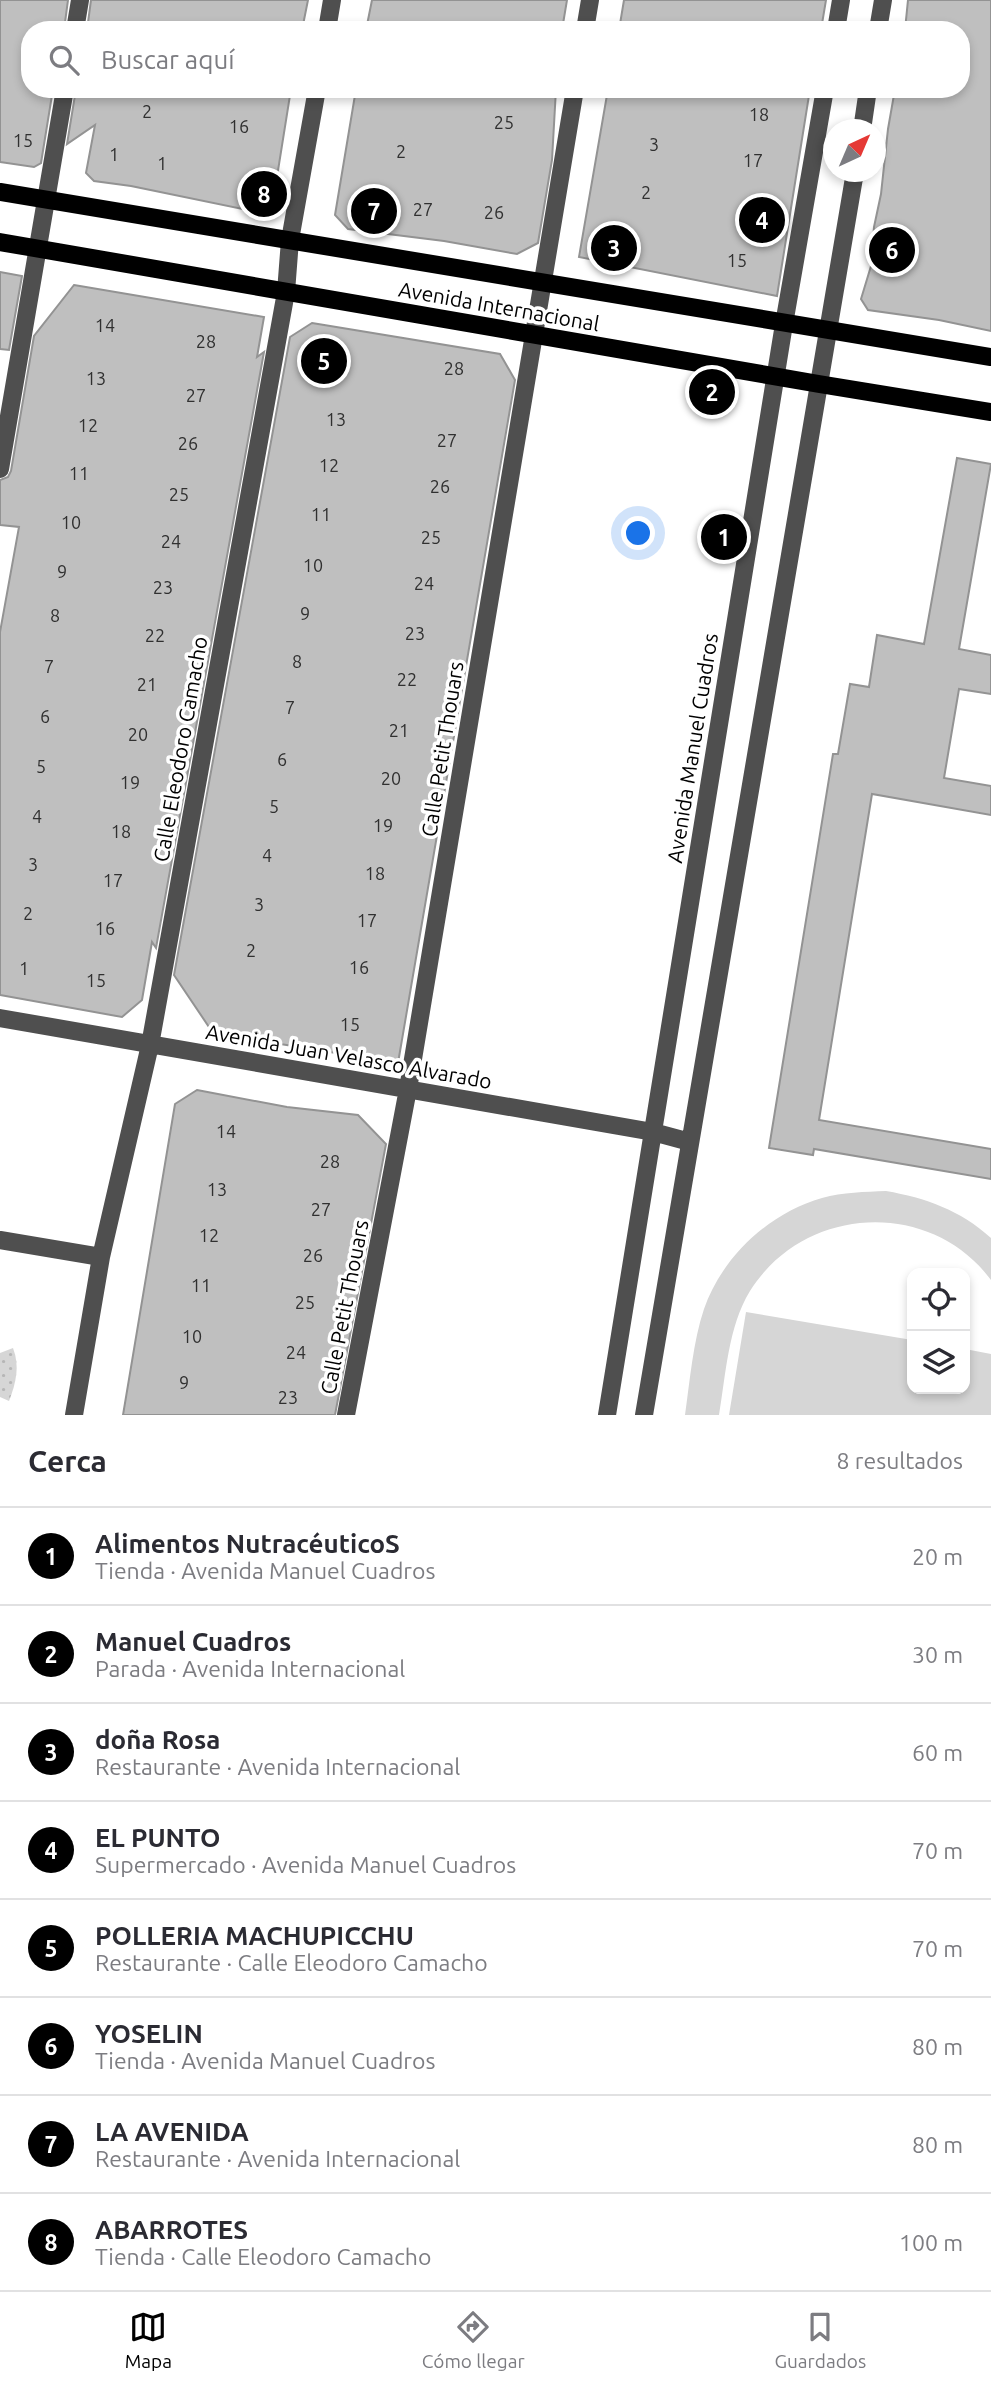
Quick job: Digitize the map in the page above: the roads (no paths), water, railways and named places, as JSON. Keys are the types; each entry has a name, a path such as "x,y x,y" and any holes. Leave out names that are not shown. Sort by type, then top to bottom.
{"main road":[{"name":"Avenida Internacional","path":"0,192 991,358"},
{"name":"Avenida Internacional","path":"0,242 991,412"}],"street":[{"path":"76,21 80,0"},
{"path":"328,21 332,0"},
{"path":"586,21 590,0"},
{"path":"838,21 841,0"},
{"path":"880,21 883,0"},
{"path":"0,469 63,98"},
{"name":"Calle Eleodoro Camacho","path":"74,1415 101,1257 150,1045 286,292 290,240 315,98"},
{"name":"Calle Petit Thouars","path":"346,1415 408,1089 574,98"},
{"name":"Avenida Manuel Cuadros","path":"607,1415 823,98"},
{"path":"864,119 867,98"},
{"path":"644,1415 853,182"},
{"name":"Avenida Juan Velasco Alvarado","path":"0,1018 653,1132 691,1142"},
{"path":"0,1240 101,1257"}],"place":[{"name":"ABARROTES","path":"264,194"},
{"name":"LA AVENIDA","path":"374,211"},
{"name":"EL PUNTO","path":"762,220"},
{"name":"doña Rosa","path":"614,248"},
{"name":"YOSELIN","path":"892,250"},
{"name":"POLLERIA MACHUPICCHU","path":"324,361"},
{"name":"Manuel Cuadros","path":"712,392"},
{"name":"Alimentos NutracéuticoS","path":"724,537"}]}
